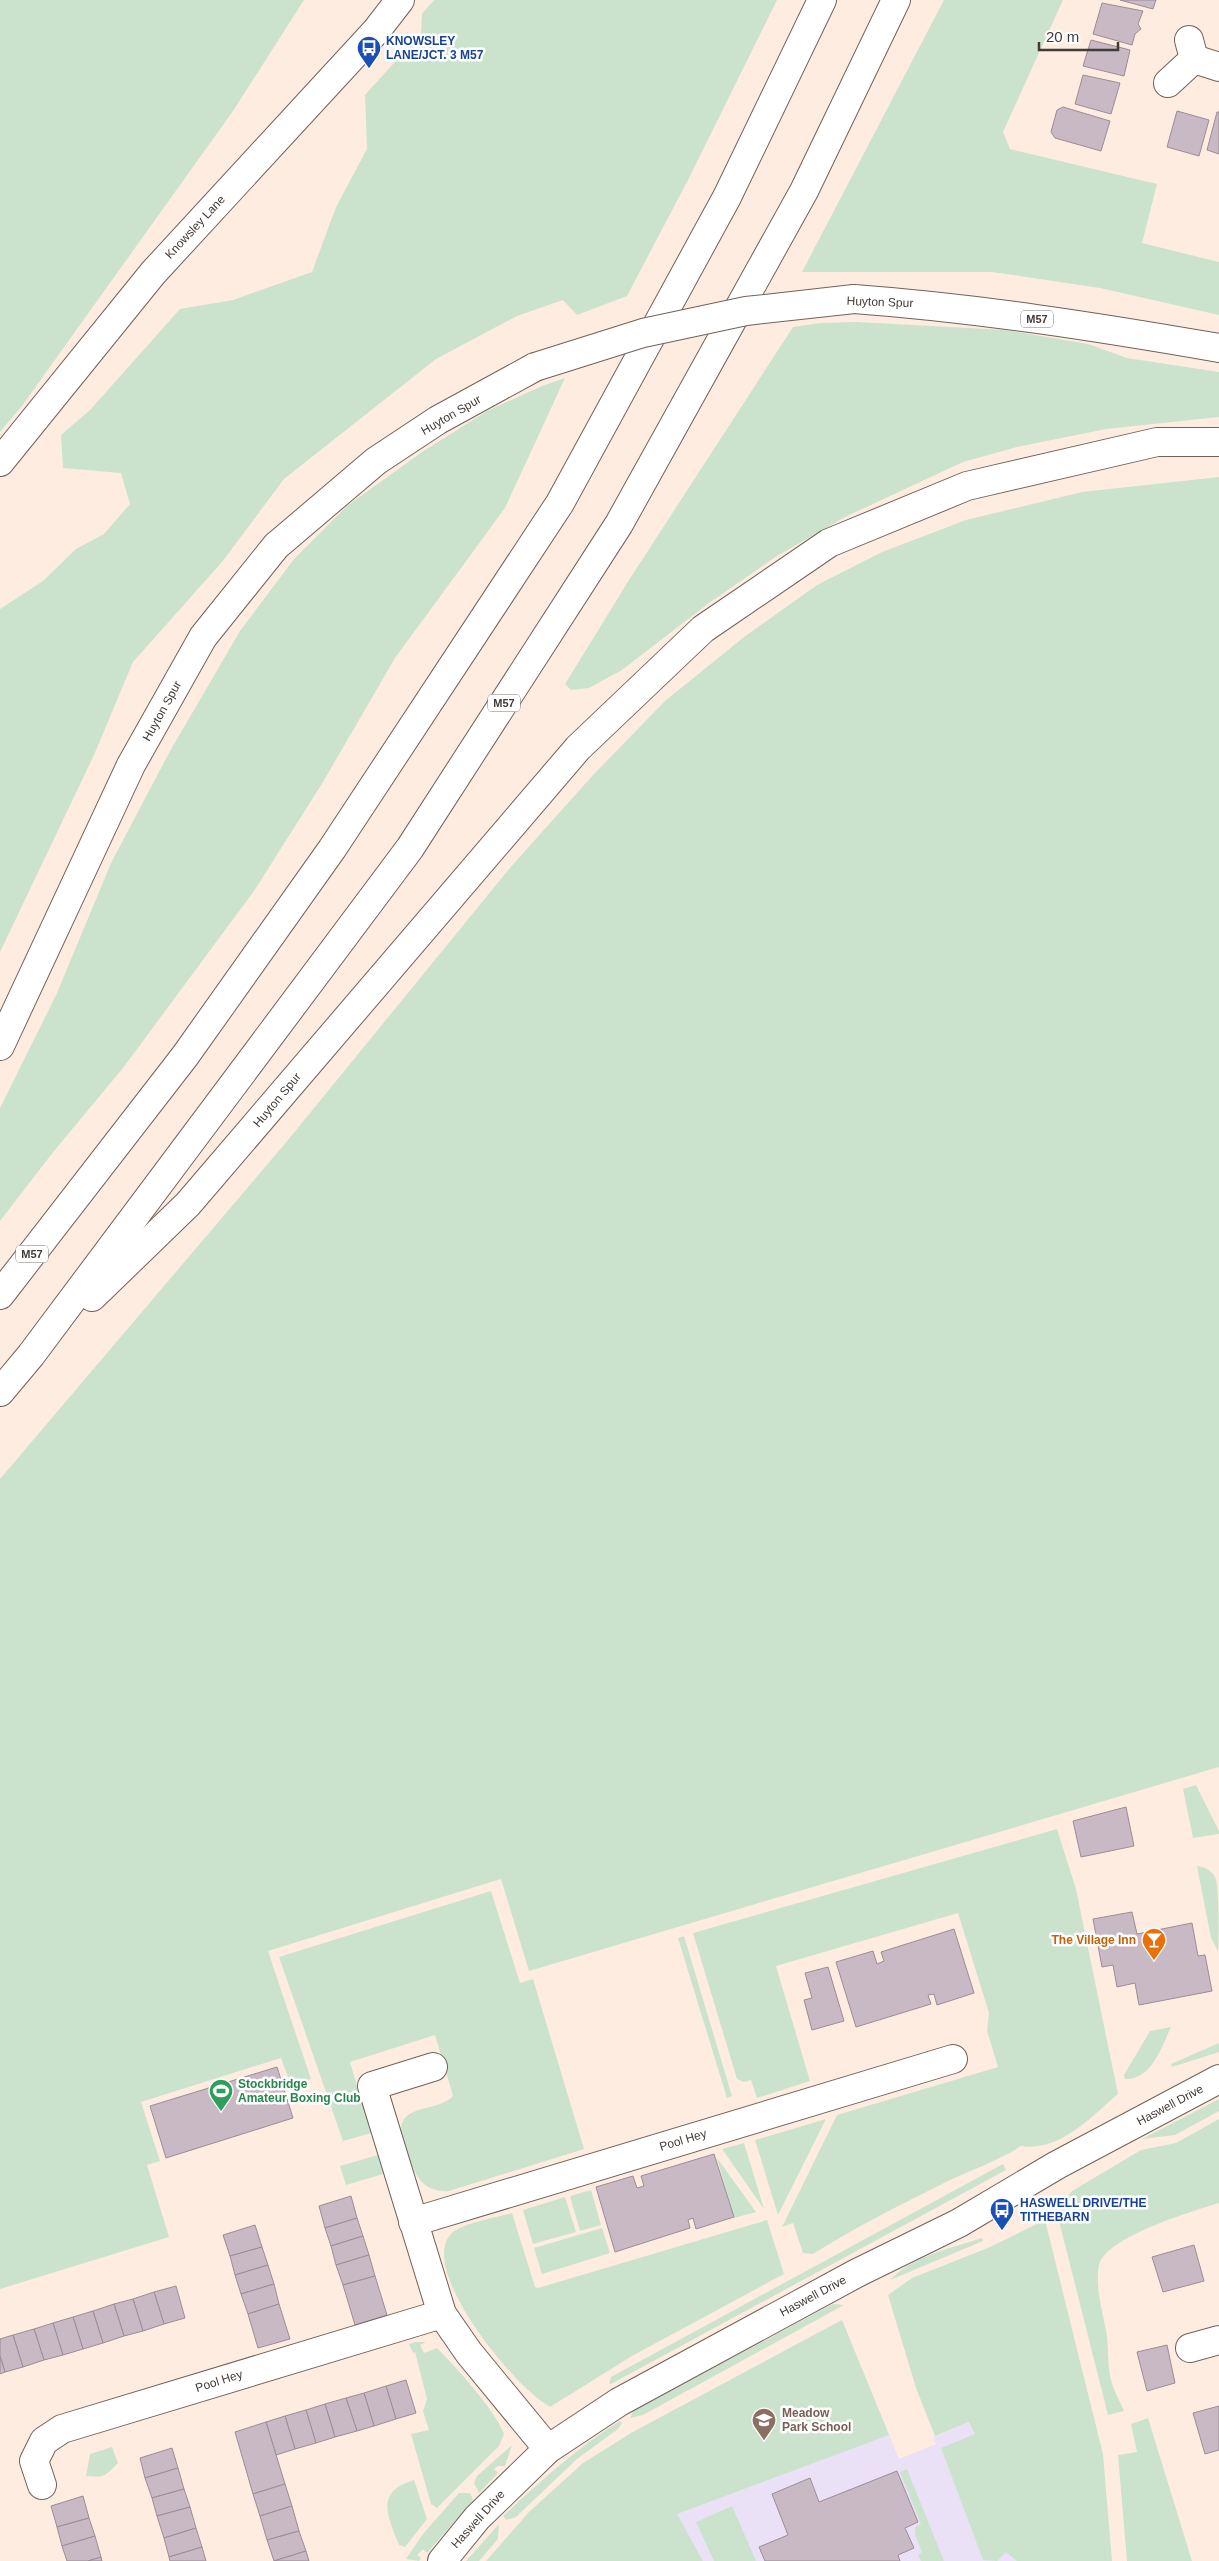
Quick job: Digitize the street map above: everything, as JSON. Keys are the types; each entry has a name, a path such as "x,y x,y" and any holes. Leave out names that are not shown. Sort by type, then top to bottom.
{"main road":[{"name":"Knowsley Lane","path":"0,462 153,273 376,31 400,0"},
{"name":"M57","path":"0,1295 185,1056 332,849 560,503 727,197 822,0"},
{"name":"M57","path":"0,1392 31,1355 410,848 613,532 804,192 896,0"},
{"path":"1168,83 1201,55"},
{"name":"Huyton Spur","path":"0,1046 131,765 209,630 276,546 376,461 438,420 535,367 643,333 746,311 854,299 918,304 1076,324 1219,348"},
{"name":"Huyton Spur","path":"31,1355 188,1204 578,748 703,629 828,543 967,486 1156,442 1219,442"},
{"name":"Pool Hey","path":"413,2222 953,2059"},
{"path":"433,2067 372,2086 442,2314 470,2354 548,2449"},
{"name":"Haswell Drive","path":"442,2561 477,2518 548,2449 619,2402 692,2360 857,2273 959,2223 1057,2165 1219,2079"},
{"name":"Pool Hey","path":"42,2485 34,2461 44,2441 62,2429 442,2314"},
{"path":"1190,2348 1219,2340"}],"shaded area":[{"name":"Meadow Park School","path":"842,2320 899,2459 936,2444 933,2437 970,2422 975,2434 1112,2561 703,2561 631,2433"}],"green space":[{"path":"0,0 304,0 233,111 22,406 0,432"},
{"path":"434,0 777,0 688,180 627,296 577,315 563,300 517,316 436,359 284,479 222,562 133,662 94,755 0,952 0,609 43,581 76,549 104,534 130,504 121,473 63,468 61,435 90,410 180,309 233,300 312,272 336,207 367,149 365,95 421,33 422,14"},
{"path":"944,0 1063,0 1003,132 1010,149 1157,184 1142,243 1219,262 1219,315 1100,288 992,272 802,272"},
{"path":"857,322 1006,330 1088,344 1127,358 1219,372 1219,417 1106,429 1017,447 963,462 845,517 777,556 709,603 622,670 589,688 571,690 565,684 629,580 793,327 820,323"},
{"path":"565,378 505,508 395,658 323,782 254,891 123,1068 54,1151 0,1221 0,1108 57,993 111,863 170,751 240,631 294,559 347,506 422,452 487,411 542,386"},
{"path":"1219,477 1219,1767 529,1971 501,1879 268,1951 311,2079 291,2085 281,2058 141,2102 160,2161 147,2165 169,2237 0,2289 0,1479 288,1140 509,869 593,775 665,701 744,637 817,585 882,552 966,520 1082,492"},
{"path":"1196,1785 1219,1834 1193,1838 1183,1789"},
{"path":"1057,1829 1076,1889 1118,2094 1086,2122 1062,2138 1049,2144 1021,2146 896,2207 813,2254 803,2253 793,2223 782,2227 837,2115 998,2067 987,2031 989,2013 958,1913 776,1966 810,2081 757,2098 751,2080 744,2082 737,2079 693,1933"},
{"path":"1197,1866 1208,1870 1216,1879 1219,1925 1218,1951 1211,1938"},
{"path":"491,1891 520,1983 533,1979 584,2149 449,2191 437,2190 428,2187 415,2172 401,2130 407,2116 413,2112 439,2104 453,2096 435,2035 350,2062 371,2133 343,2141 279,1957"},
{"path":"684,1936 732,2096 727,2098 678,1938"},
{"path":"1171,2027 1160,2052 1149,2068 1134,2078 1125,2079 1124,2075 1150,2031"},
{"path":"1219,2043 1219,2052 1172,2067 1171,2064"},
{"path":"1219,2099 1219,2111 1175,2135 1142,2139"},
{"path":"826,2119 778,2215 755,2140"},
{"path":"1219,2119 1219,2203 1152,2226 1133,2235 1105,2255 1099,2265 1098,2289 1107,2336 1110,2374 1113,2388 1124,2411 1108,2415 1056,2209 1072,2191 1141,2150 1176,2143"},
{"path":"744,2143 764,2209 722,2149"},
{"path":"378,2155 383,2174 346,2185 340,2166"},
{"path":"717,2158 756,2212 734,2218"},
{"path":"1003,2164 1006,2170 611,2384 609,2383 611,2377"},
{"path":"591,2190 601,2225 580,2231 570,2196"},
{"path":"565,2197 576,2232 533,2244 523,2210"},
{"path":"512,2213 535,2287 538,2288 767,2220 784,2274 632,2356 550,2407 516,2378 496,2355 459,2301 448,2275 444,2252 450,2235 470,2224"},
{"path":"1045,2220 1103,2454 1112,2561 1017,2561 1006,2552 997,2561 983,2560 941,2448 975,2434 969,2422 935,2436 916,2388 888,2295 912,2278 990,2247"},
{"path":"602,2228 610,2253 542,2274 534,2248"},
{"path":"982,2238 983,2241 890,2280 909,2265 921,2259"},
{"path":"833,2304 844,2305 643,2415 630,2418 633,2411"},
{"path":"842,2320 889,2435 677,2514 703,2561 486,2561 529,2512 583,2463 631,2433"},
{"path":"426,2342 420,2345 424,2353 437,2348 445,2356 484,2401 504,2434 499,2446 437,2508 431,2504 411,2434 429,2430 423,2411 427,2399 415,2352 413,2353 409,2344"},
{"path":"1148,2418 1192,2561 1127,2561 1118,2455 1137,2452 1131,2424"},
{"path":"620,2421 622,2423 618,2429 577,2459 516,2517 506,2520 503,2516 545,2478 588,2442"},
{"path":"512,2445 505,2466 498,2466 494,2469 498,2473 479,2493 474,2483 477,2476"},
{"path":"112,2447 118,2463 104,2475 97,2477 86,2476 90,2454"},
{"path":"907,2469 944,2561 921,2561 918,2555 922,2553 915,2534 915,2527 921,2524 900,2472"},
{"path":"414,2480 427,2519 405,2547 399,2545 388,2515 387,2506 393,2491 401,2485"},
{"path":"459,2493 470,2493 473,2500 427,2553 423,2549 417,2555 421,2558 419,2561 406,2559 423,2534"},
{"path":"732,2506 756,2561 714,2561 696,2522"},
{"path":"499,2524 498,2539 479,2561 466,2561"}],"building":[{"path":"1120,0 1156,0 1153,9"},
{"path":"1102,3 1143,11 1138,24 1141,29 1135,34 1132,45 1093,34"},
{"path":"1091,40 1130,50 1124,76 1083,66"},
{"path":"1083,75 1120,83 1111,114 1075,104"},
{"path":"1063,107 1110,121 1101,151 1055,138 1051,132 1057,110"},
{"path":"1177,111 1209,120 1199,156 1167,147"},
{"path":"1217,112 1219,112 1219,154 1207,150"},
{"path":"1126,1807 1134,1846 1081,1857 1073,1821"},
{"name":"The Village Inn","path":"1132,1912 1137,1934 1192,1923 1198,1956 1205,1955 1212,1991 1139,2005 1135,1983 1117,1987 1113,1965 1102,1967 1093,1919"},
{"path":"954,1929 974,1993 937,2005 934,1994 928,1995 931,2004 856,2027 836,1962 873,1951 877,1964 884,1961 881,1952"},
{"path":"828,1967 844,2021 812,2030 804,2000 812,1998 805,1973"},
{"name":"Stockbridge Amateur Boxing Club","path":"277,2067 293,2118 166,2158 150,2106"},
{"path":"714,2154 734,2217 696,2229 693,2218 688,2220 690,2228 615,2252 596,2187 633,2176 637,2188 644,2186 641,2176"},
{"path":"351,2196 357,2218 325,2228 319,2206"},
{"path":"357,2218 363,2236 331,2246 325,2228"},
{"path":"255,2225 262,2247 230,2256 223,2235"},
{"path":"363,2236 369,2255 336,2265 331,2246"},
{"path":"1194,2245 1204,2281 1163,2292 1152,2257"},
{"path":"262,2247 268,2265 235,2275 230,2256"},
{"path":"369,2255 375,2276 343,2285 336,2265"},
{"path":"268,2265 274,2284 241,2294 235,2275"},
{"path":"375,2276 387,2315 355,2325 343,2285"},
{"path":"274,2284 279,2304 248,2314 241,2294"},
{"path":"176,2286 185,2318 164,2324 154,2292"},
{"path":"154,2292 164,2324 143,2331 133,2299"},
{"path":"133,2299 143,2331 124,2336 114,2304"},
{"path":"114,2304 124,2336 103,2343 93,2311"},
{"path":"279,2304 290,2339 258,2348 248,2314"},
{"path":"93,2311 103,2343 83,2349 73,2317"},
{"path":"73,2317 83,2349 63,2355 53,2323"},
{"path":"53,2323 63,2355 44,2360 34,2329"},
{"path":"34,2329 44,2360 23,2367 13,2335"},
{"path":"13,2335 23,2367 5,2372 0,2356 0,2339"},
{"path":"1167,2345 1175,2383 1147,2391 1137,2352"},
{"path":"0,2356 5,2372 0,2374"},
{"path":"406,2380 416,2413 396,2419 386,2386"},
{"path":"386,2386 396,2419 374,2426 364,2393"},
{"path":"364,2393 374,2426 357,2431 346,2398"},
{"path":"346,2398 357,2431 335,2437 325,2404"},
{"path":"325,2404 335,2437 316,2443 306,2410"},
{"path":"1219,2406 1219,2450 1205,2454 1193,2413"},
{"path":"306,2410 316,2443 295,2449 285,2416"},
{"path":"285,2416 295,2449 276,2455 266,2422"},
{"path":"266,2422 285,2484 253,2494 235,2432"},
{"path":"172,2448 178,2468 145,2478 140,2458"},
{"path":"178,2468 184,2489 152,2498 145,2478"},
{"path":"897,2471 918,2522 905,2528 914,2548 898,2555 900,2561 765,2561 759,2547 788,2535 772,2494 810,2478 819,2502"},
{"path":"285,2484 292,2506 260,2516 253,2494"},
{"path":"184,2489 190,2507 157,2516 152,2498"},
{"path":"83,2496 89,2518 57,2527 51,2506"},
{"path":"292,2506 299,2531 267,2540 260,2516"},
{"path":"190,2507 196,2528 164,2538 157,2516"},
{"path":"89,2518 95,2536 62,2546 57,2527"},
{"path":"196,2528 202,2547 169,2557 164,2538"},
{"path":"299,2531 306,2551 274,2561 267,2540"},
{"path":"95,2536 101,2557 88,2561 67,2561 62,2546"},
{"path":"202,2547 206,2561 170,2561 169,2557"},
{"path":"306,2551 309,2561 274,2561"},
{"path":"101,2557 102,2561 88,2561"}],"place":[{"name":"KNOWSLEY LANE/JCT. 3 M57","path":"369,69"},
{"name":"The Village Inn","path":"1154,1961"},
{"name":"Stockbridge Amateur Boxing Club","path":"221,2112"},
{"name":"HASWELL DRIVE/THE TITHEBARN","path":"1002,2231"},
{"name":"Meadow Park School","path":"764,2441"}]}
